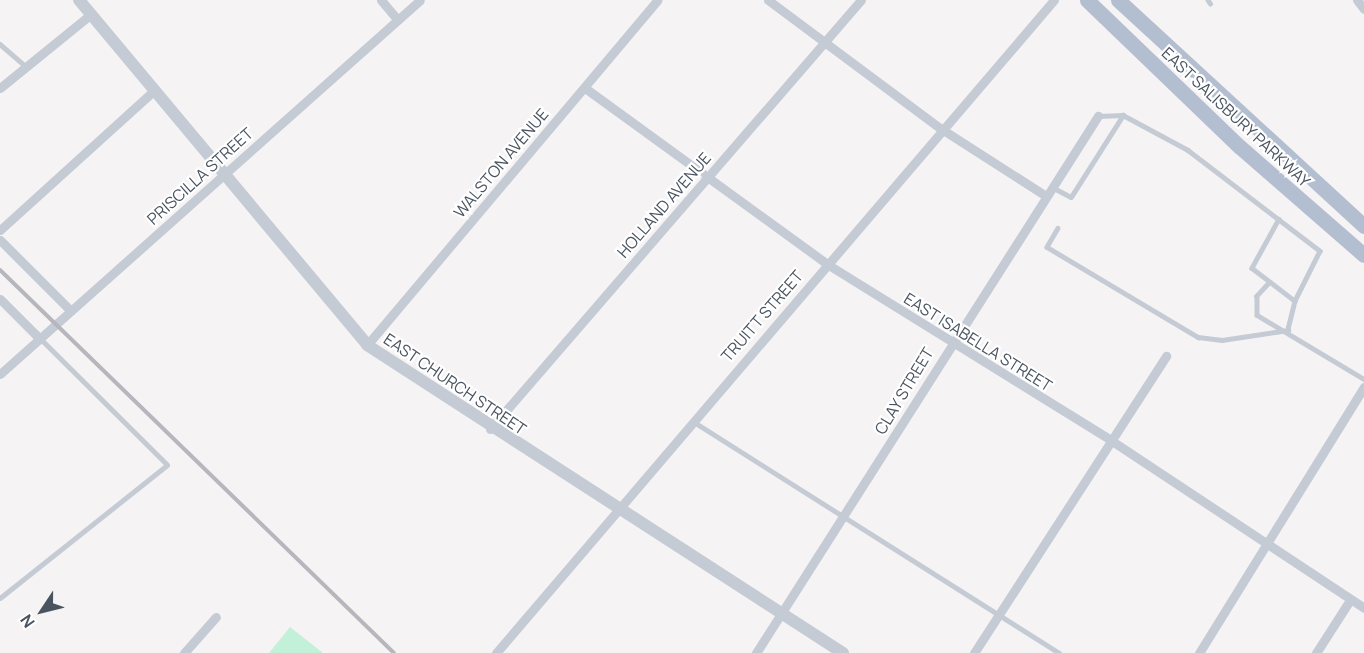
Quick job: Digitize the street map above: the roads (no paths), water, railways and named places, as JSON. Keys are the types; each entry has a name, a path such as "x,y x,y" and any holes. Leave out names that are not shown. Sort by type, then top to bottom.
{"main road":[{"name":"EAST SALISBURY PARKWAY","path":"1087,0 1240,147 1364,255"},
{"name":"EAST SALISBURY PARKWAY","path":"1118,0 1364,226"}],"street":[{"name":"EAST CHURCH STREET","path":"79,0 152,92 367,345 490,429 843,653"},
{"path":"381,0 398,20"},
{"name":"PRISCILLA STREET","path":"0,374 420,0"},
{"name":"WALSTON AVENUE","path":"367,345 658,0"},
{"path":"768,0 824,44 940,128 1046,196"},
{"name":"HOLLAND AVENUE","path":"490,429 861,0"},
{"name":"TRUITT STREET","path":"499,652 616,507 940,128 1054,0"},
{"path":"1357,0 1364,9"},
{"path":"0,88 91,14"},
{"name":"EAST ISABELLA STREET","path":"585,88 826,264 951,344 1109,439 1364,608"},
{"path":"0,230 152,92"},
{"name":"CLAY STREET","path":"756,653 783,614 951,344 1098,116"},
{"path":"0,240 71,311"},
{"path":"0,299 40,339"},
{"path":"974,653 1109,439 1166,356"},
{"path":"1199,653 1363,392"},
{"path":"1316,653 1350,600"},
{"path":"184,653 216,617"}],"lane":[{"path":"0,44 26,67"},
{"path":"1098,116 1123,115 1188,150 1320,251 1295,302 1288,330"},
{"path":"1052,186 1071,197 1123,115"},
{"path":"1279,219 1252,268 1295,302"},
{"path":"1058,228 1047,247 1198,337 1222,340 1288,330"},
{"path":"1269,283 1253,307 1257,315 1288,330 1364,379"},
{"path":"0,598 167,465 40,339"},
{"path":"692,420 1059,653"}],"railway":[{"path":"0,270 394,653"}]}
